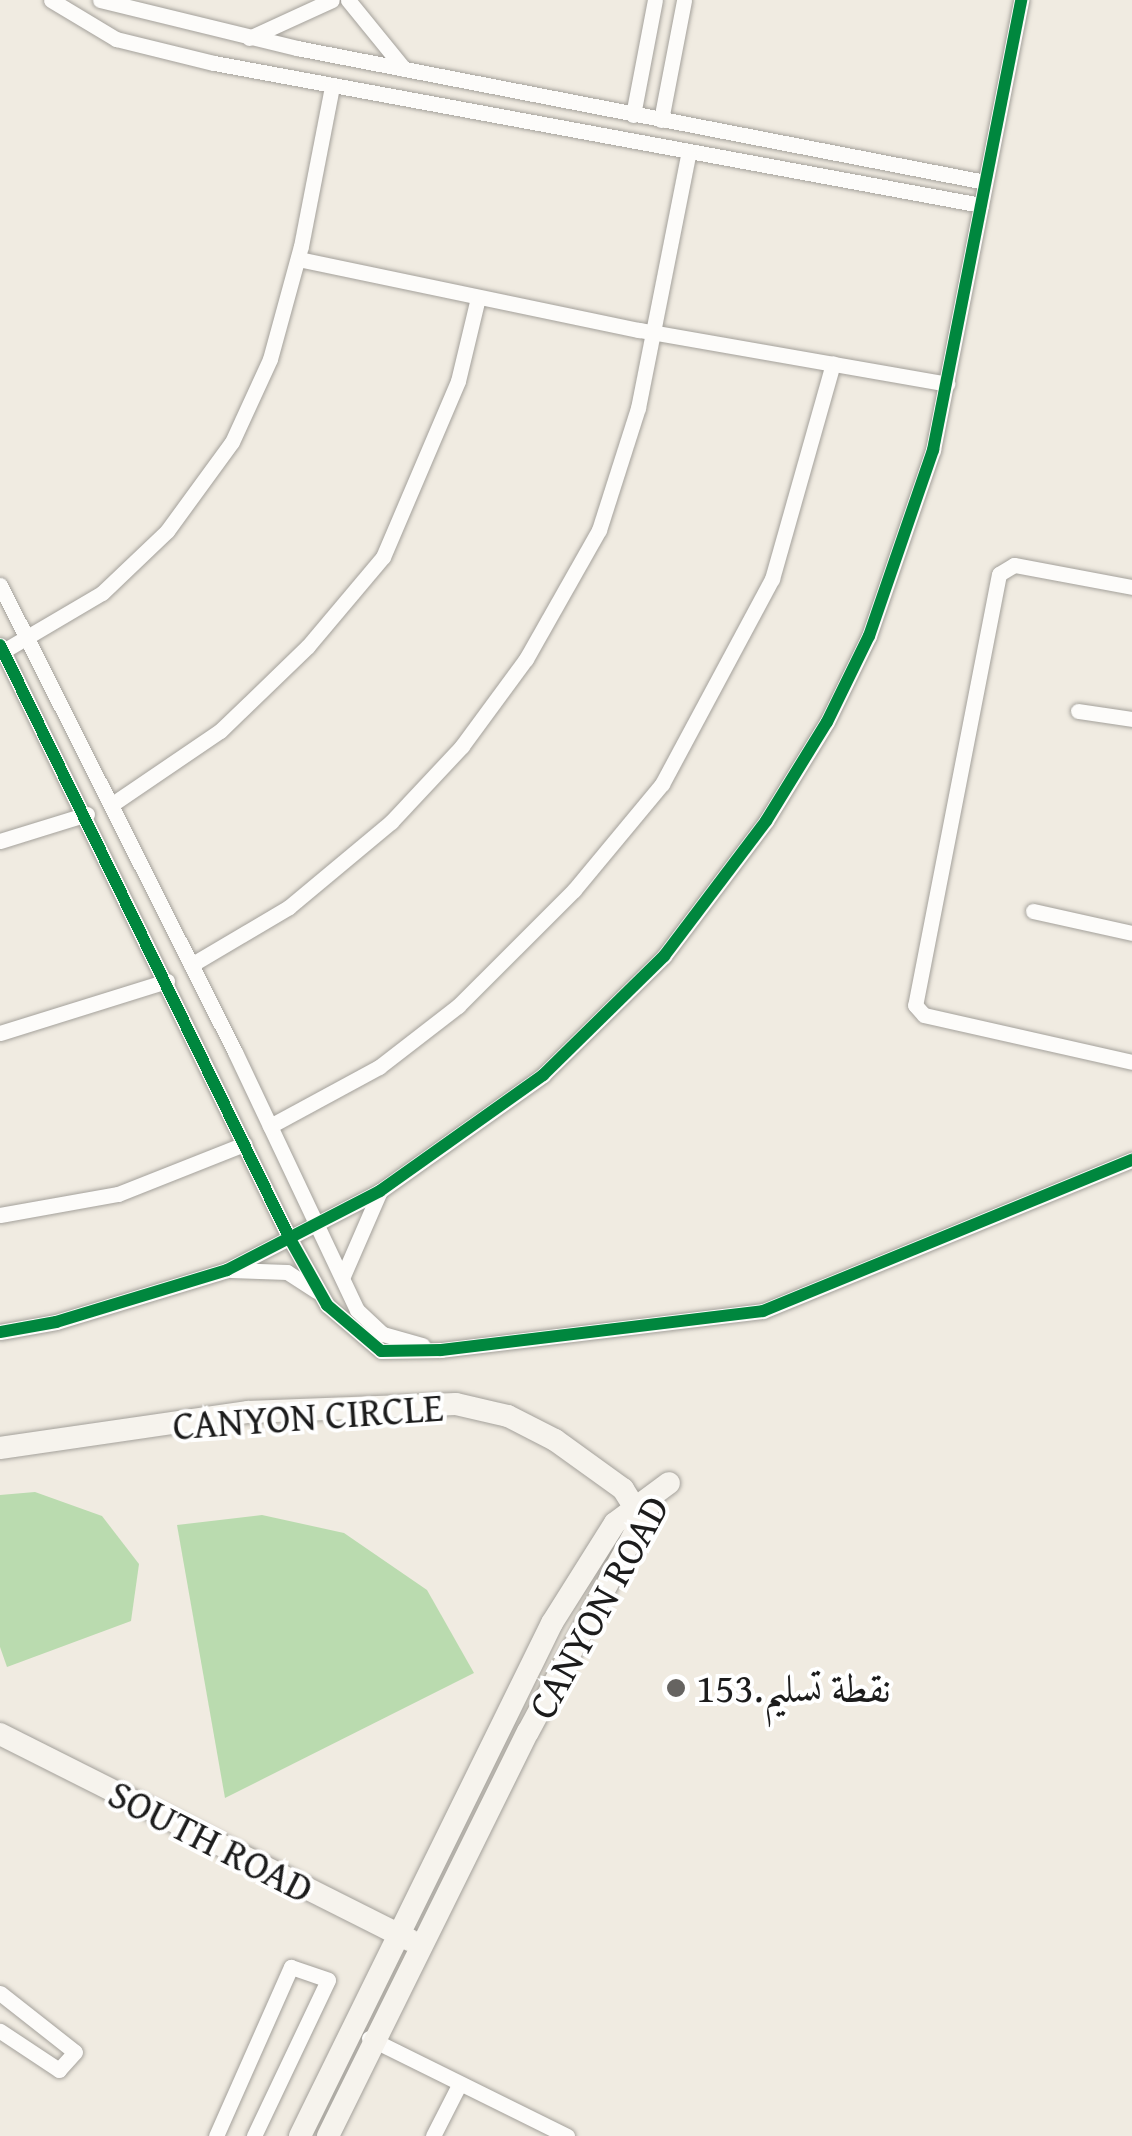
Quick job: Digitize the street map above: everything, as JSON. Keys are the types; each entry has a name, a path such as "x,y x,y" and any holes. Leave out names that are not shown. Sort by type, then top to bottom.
{"main road":[{"name":"CANYON CIRCLE","path":"0,1448 248,1412 456,1404 508,1416 555,1440 637,1509"},
{"name":"CANYON ROAD","path":"300,2136 552,1623 616,1522 637,1509"},
{"name":"CANYON ROAD","path":"328,2136 637,1509"},
{"name":"SOUTH ROAD","path":"2,1739 398,1936 423,1944"}],"street":[{"path":"51,0 116,40 688,156 981,205"},
{"path":"100,0 249,38 985,182"},
{"path":"249,38 332,0"},
{"path":"348,0 404,69"},
{"path":"633,115 654,0"},
{"path":"661,120 684,0"},
{"path":"0,1332 56,1322 227,1270 380,1191 544,1075 664,956 766,821 827,722 869,636 933,450 1021,0"},
{"path":"327,1305 290,1239 87,814 1,650 102,593 166,530 232,442 270,359 298,260 332,86"},
{"path":"191,965 290,908 391,822 462,746 516,673 598,530 638,408 688,156"},
{"path":"298,260 651,332 947,384"},
{"path":"111,805 220,731 308,646 383,557 458,381 478,298"},
{"path":"270,1126 379,1066 458,1006 574,890 662,784 772,579 832,363"},
{"path":"1132,587 1014,564 999,574 915,1005 924,1015 1132,1062"},
{"path":"0,586 191,965 357,1310 383,1334 441,1350"},
{"path":"1078,711 1132,719"},
{"path":"0,841 87,814"},
{"path":"1032,910 1132,933"},
{"path":"0,1033 167,981"},
{"path":"0,1215 118,1194 244,1144"},
{"path":"227,1270 287,1272 310,1284 327,1305 381,1350 441,1350 763,1311 1131,1159"},
{"path":"343,1276 380,1191"},
{"path":"216,2136 291,1967 328,1980 262,2134"},
{"path":"0,1993 74,2052 58,2070 0,2031"},
{"path":"352,2030 567,2136"},
{"path":"433,2136 460,2083"}],"green space":[{"path":"35,1492 102,1516 139,1564 131,1621 7,1667 0,1647 0,1495"},
{"path":"262,1515 344,1533 427,1590 474,1673 225,1798 177,1525"}],"cycle path":[{"path":"0,1332 56,1322 227,1270 380,1191 543,1075 664,956 766,821 827,722 869,636 933,450 1021,0"},
{"path":"0,645 290,1239 327,1305 381,1351 441,1350 763,1311 1132,1160"}],"place":[{"name":"نقطة تسليم.153","path":"676,1688"}]}
